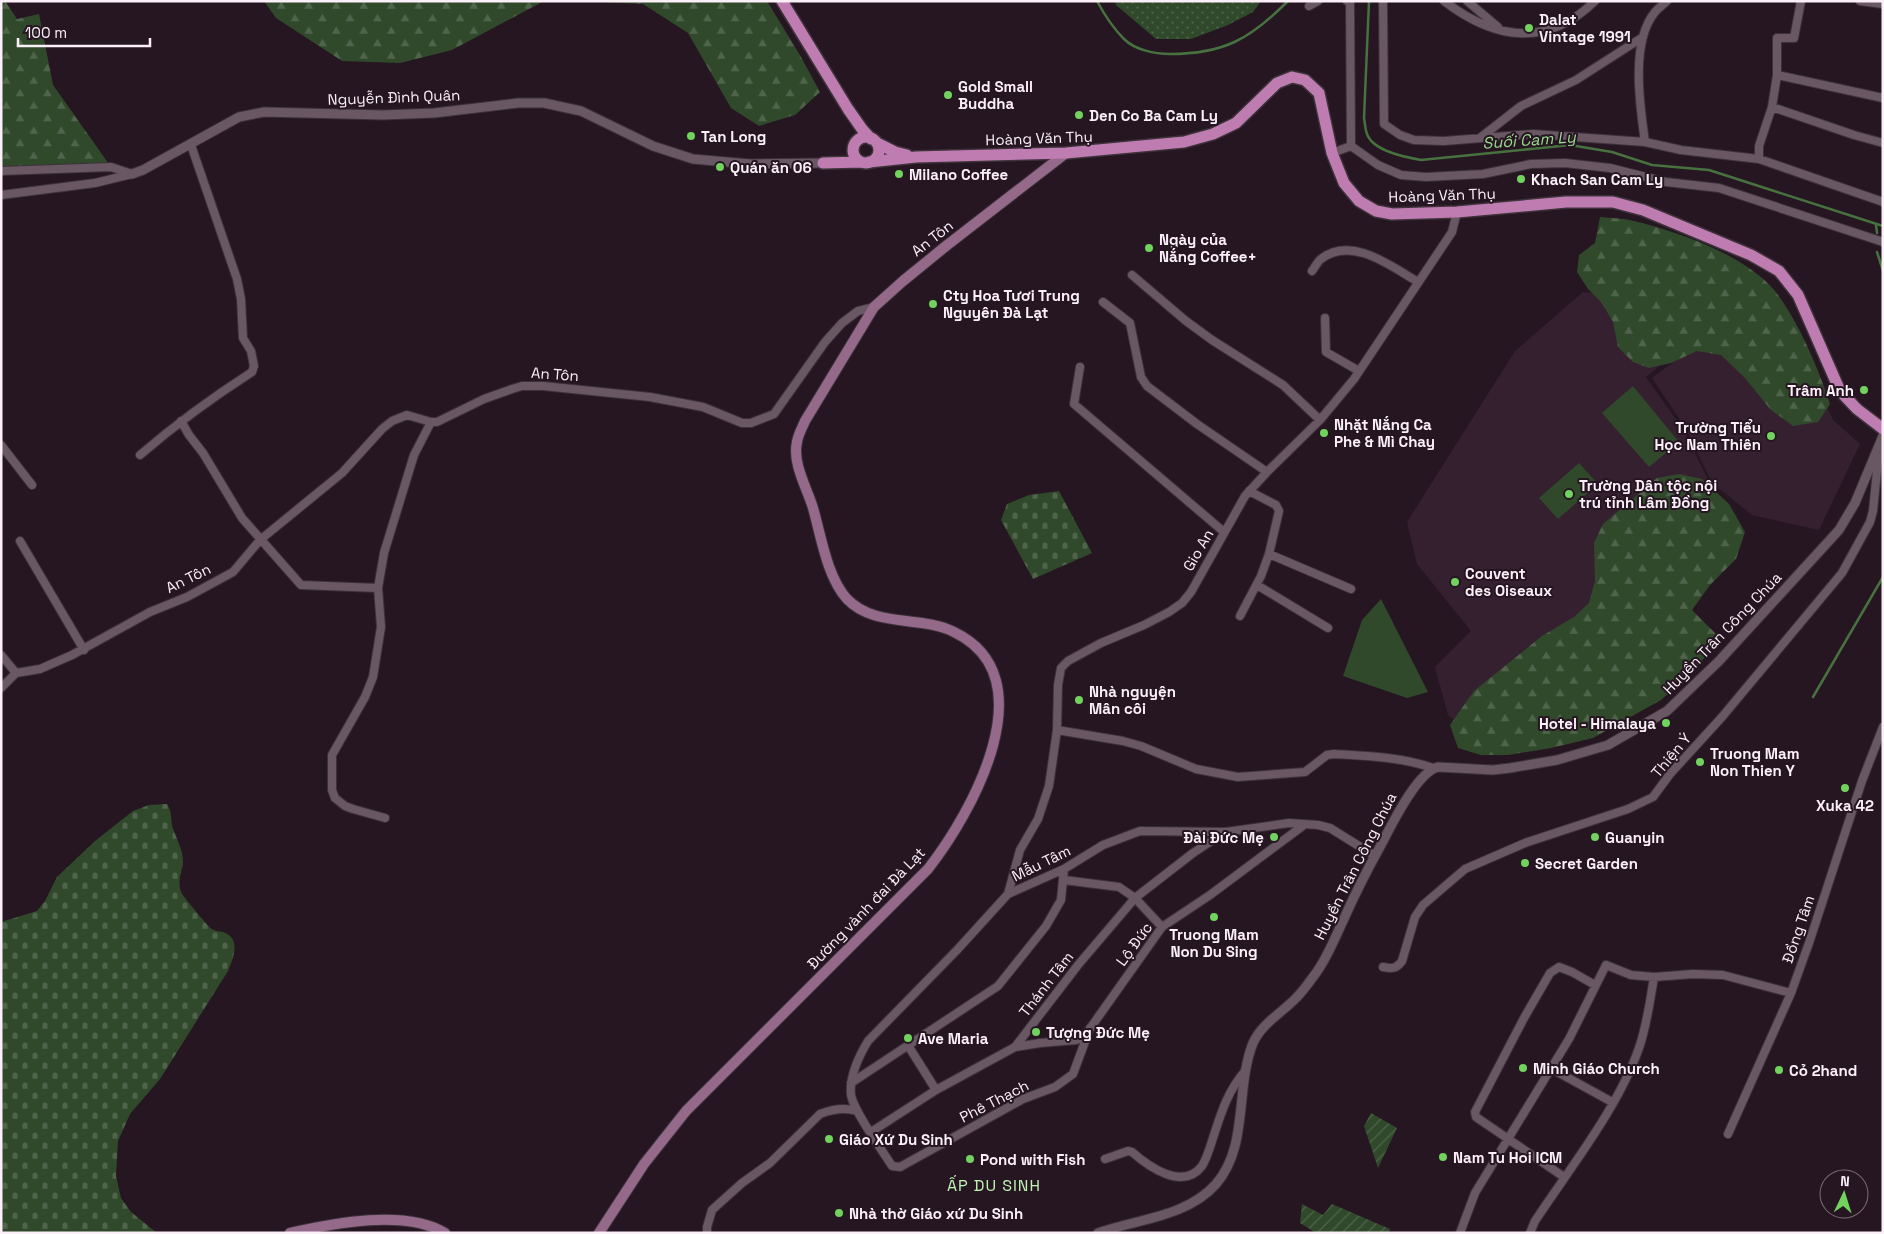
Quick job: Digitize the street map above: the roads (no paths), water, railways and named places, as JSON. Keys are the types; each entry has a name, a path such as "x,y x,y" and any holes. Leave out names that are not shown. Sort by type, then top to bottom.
{"main road":[{"name":"Hoàng Văn Thụ","path":"782,1 862,129 874,141 894,152 916,157"},
{"name":"Hoàng Văn Thụ","path":"823,163 865,162 916,157 1066,153 1184,142 1212,134 1236,123 1277,83 1292,77 1305,80 1319,93 1332,153 1344,183 1359,201 1376,211 1392,214 1458,212 1566,202 1614,202 1643,210 1751,255 1779,271 1798,295 1840,391 1857,409 1883,428"},
{"name":"Hoàng Văn Thụ","path":"848,109 855,130 854,145"},
{"path":"823,163 842,156 854,145 862,138 874,141 878,153 877,157 865,162 854,156 854,145"},
{"name":"An Tôn","path":"874,307 939,251 1066,153"},
{"name":"Đường vành đai Đà Lạt","path":"599,1233 654,1151 686,1111 928,869 960,824 976,791 989,757 997,722 999,701 996,679 988,661 976,646 953,631 939,626 888,619 864,612 848,600 836,583 809,494 796,459 797,441 805,421 874,307"},
{"path":"290,1233 306,1229 385,1219 429,1224 445,1233"}],"street":[{"path":"1309,6 1318,1"},
{"path":"1347,1 1350,3 1351,146"},
{"path":"1383,1 1384,124 1400,135 1414,140 1444,141 1533,134 1645,142 1681,150 1759,159 1883,202"},
{"path":"1444,1 1459,12 1482,24 1519,34 1542,33 1563,26 1584,13 1595,1"},
{"path":"1467,1 1501,30"},
{"path":"1645,142 1638,76 1643,37 1654,12 1667,1"},
{"path":"1759,159 1759,146 1772,107 1778,75 1777,38 1794,38 1801,1"},
{"path":"1860,1 1883,4"},
{"path":"1480,138 1521,106 1576,80 1643,37"},
{"path":"1778,75 1883,98"},
{"name":"Nguyễn Đình Quân","path":"1,195 95,183 132,174 191,145 239,118 264,112 434,113 544,103 581,111 653,146 693,159 750,164 823,163"},
{"path":"1772,107 1883,143"},
{"path":"140,455 214,396 252,372 254,366 251,351 243,338 241,299 237,279 191,145"},
{"path":"1332,153 1351,146"},
{"path":"1351,146 1378,165 1401,175 1426,177 1483,174 1530,164 1565,163 1610,168 1666,182 1719,188 1883,243"},
{"path":"1,171 111,167 132,174"},
{"name":"Gio An","path":"1008,894 1020,850 1038,818 1049,786 1057,730 1058,685 1061,668 1068,661 1101,643 1144,625 1182,603 1191,592 1245,496 1320,420 1359,371 1452,232 1458,212"},
{"path":"1312,271 1321,259 1340,252 1356,251 1370,255 1418,282"},
{"path":"1132,275 1186,321 1212,340 1283,385 1320,420"},
{"path":"1104,302 1130,323 1141,377 1147,386 1190,419 1267,472"},
{"name":"An Tôn","path":"16,673 40,669 84,650 150,612 187,597 233,572 260,540 342,473 382,429 392,421 407,415 437,422 484,399 512,389 522,386 543,386 650,397 703,407 742,423 751,423 774,414 825,342 842,323 858,311 874,307"},
{"path":"1325,318 1326,352 1359,371"},
{"path":"1080,367 1074,404 1224,532"},
{"path":"181,421 203,453 242,518 301,585 378,588"},
{"path":"385,818 345,806 335,798 331,781 332,755 373,678 381,627 378,588 384,553 414,455 431,422"},
{"name":"Huyền Trân Công Chúa","path":"1098,1233 1197,1201 1215,1185 1229,1165 1234,1148 1247,1068 1254,1043 1261,1030 1272,1018 1297,998 1317,972 1375,856 1411,792 1434,768 1510,768 1557,760 1608,745 1667,711 1719,661 1840,530 1855,503 1883,436"},
{"path":"1,445 32,485"},
{"name":"Thiện Ý","path":"1383,967 1392,968 1398,966 1402,961 1415,917 1424,905 1465,869 1525,844 1628,808 1653,797 1670,774 1722,717 1842,573 1870,522 1873,511 1879,448"},
{"path":"1240,616 1269,554 1279,511 1276,505 1249,491"},
{"path":"20,541 84,650"},
{"path":"1269,554 1351,589"},
{"path":"1256,585 1328,628"},
{"path":"1,655 16,673 1,688"},
{"name":"Đồng Tâm","path":"1728,1134 1791,993 1883,727"},
{"path":"1057,730 1123,741 1141,746 1196,769 1238,777 1305,772 1327,755 1334,754 1417,762 1434,768"},
{"name":"Mẫu Tâm","path":"871,1132 857,1111 851,1094 851,1084 860,1055 868,1041 957,950 1008,894 1064,869 1103,845 1140,831 1226,832 1289,823 1318,825 1330,828 1375,856"},
{"name":"Lộ Đức","path":"1015,1047 1076,1040 1084,1037 1162,927 1210,895 1304,825"},
{"name":"Thánh Tâm","path":"871,1132 936,1090 1015,1047 1078,965 1134,898 1194,853 1226,832"},
{"path":"851,1084 998,986 1046,926 1061,900 1064,869"},
{"path":"1064,880 1119,887 1134,898 1162,927"},
{"path":"1460,1233 1475,1193 1569,1040 1606,965 1631,975 1654,977 1693,974 1723,976 1791,993"},
{"path":"1564,1177 1476,1117 1474,1112 1550,973 1559,967 1595,985"},
{"path":"1530,1233 1535,1221 1594,1134 1638,1050 1645,1028 1654,977"},
{"name":"Phê Thạch","path":"871,1132 892,1166 900,1167 1023,1099 1055,1087 1073,1074 1090,1028"},
{"path":"909,1047 936,1090"},
{"path":"1105,1159 1128,1151 1162,1172 1174,1177 1195,1174 1203,1165 1234,1082 1247,1068"},
{"path":"1552,1069 1612,1102"},
{"path":"707,1233 712,1210 742,1183 770,1163 820,1114 842,1108 857,1111"}],"waterway":[{"name":"Suối Cam Ly","path":"1097,1 1112,26 1129,43 1146,51 1170,54 1206,51 1235,42 1261,25 1288,1"},
{"name":"Suối Cam Ly","path":"1369,1 1364,118 1366,132 1370,140 1383,149 1398,155 1421,160 1570,145 1612,152 1652,165 1709,170 1883,226"},
{"path":"1876,225 1877,233"},
{"path":"1877,252 1883,271"},
{"path":"1813,697 1883,577"}],"place":[{"name":"Dalat Vintage 1991","path":"1529,28"},
{"name":"Gold Small Buddha","path":"948,95"},
{"name":"Den Co Ba Cam Ly","path":"1079,115"},
{"name":"Tan Long","path":"691,136"},
{"name":"Quán ăn 06","path":"720,167"},
{"name":"Milano Coffee","path":"899,174"},
{"name":"Khach San Cam Ly","path":"1521,179"},
{"name":"Ngày của Nắng Coffee+","path":"1149,248"},
{"name":"Cty Hoa Tươi Trung Nguyên Đà Lạt","path":"933,304"},
{"name":"Trâm Anh","path":"1864,390"},
{"name":"Nhặt Nắng Ca Phe & Mì Chay","path":"1324,433"},
{"name":"Trường Tiểu Học Nam Thiên","path":"1771,436"},
{"name":"Trường Dân tộc nội trú tỉnh Lâm Đồng","path":"1569,494"},
{"name":"Couvent des Oiseaux","path":"1455,582"},
{"name":"Nhà nguyện Mân côi","path":"1079,700"},
{"name":"Hotel - Himalaya","path":"1666,723"},
{"name":"Truong Mam Non Thien Y","path":"1700,762"},
{"name":"Xuka 42","path":"1845,788"},
{"name":"Đài Đức Mẹ","path":"1274,837"},
{"name":"Guanyin","path":"1595,837"},
{"name":"Secret Garden","path":"1525,863"},
{"name":"Truong Mam Non Du Sing","path":"1214,917"},
{"name":"Tượng Đức Mẹ","path":"1036,1032"},
{"name":"Ave Maria","path":"908,1038"},
{"name":"Minh Giáo Church","path":"1523,1068"},
{"name":"Cỏ 2hand","path":"1779,1070"},
{"name":"Giáo Xứ Du Sinh","path":"829,1139"},
{"name":"Nam Tu Hoi ICM","path":"1443,1157"},
{"name":"Pond with Fish","path":"970,1159"},
{"name":"Nhà thờ Giáo xứ Du Sinh","path":"839,1213"}],"district":[{"name":"ẤP DU SINH","path":"994,1185"}]}
